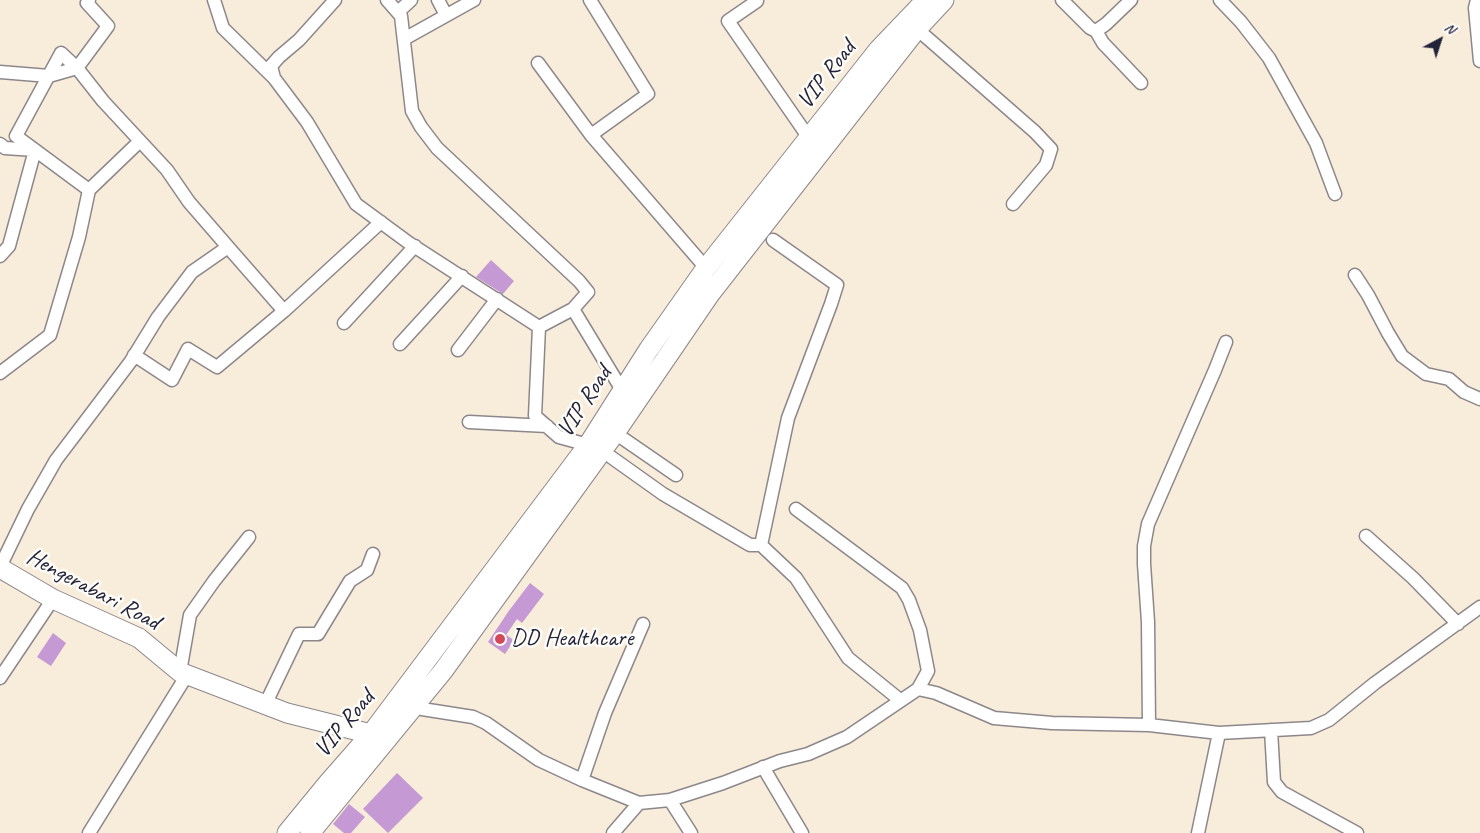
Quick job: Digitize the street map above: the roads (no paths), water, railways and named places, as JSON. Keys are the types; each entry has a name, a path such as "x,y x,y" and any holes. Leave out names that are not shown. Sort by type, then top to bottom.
{"main road":[{"name":"VIP Road","path":"310,833 408,699 588,445 648,349 706,268 879,49 926,0"},
{"name":"VIP Road","path":"408,699 443,671 615,433 710,294 917,29 944,0"},
{"name":"Hengerabari Road","path":"0,567 53,599 139,638 183,674 287,713 378,738"},
{"name":"VIP Road","path":"287,833 328,783 378,738"}],"street":[{"path":"0,72 49,75 77,68 108,26 87,3 89,0"},
{"path":"214,0 224,28 274,78 307,122 356,204 415,246 539,327"},
{"path":"274,78 271,66 299,40 335,0"},
{"path":"387,0 401,16 412,111 421,127 437,148 588,292 573,309 539,327"},
{"path":"398,12 411,0"},
{"path":"438,0 446,15"},
{"path":"404,39 474,0"},
{"path":"590,0 648,94 591,135"},
{"path":"1062,0 1090,28 1096,31 1103,43 1141,83"},
{"path":"1096,31 1131,0"},
{"path":"1220,0 1241,22 1269,58 1316,143 1335,194"},
{"path":"1477,0 1475,8 1480,61"},
{"path":"757,2 728,21 810,138"},
{"path":"917,29 1035,132 1051,149 1046,165 1013,204"},
{"path":"89,190 16,136 61,53 77,68 103,101 167,170 189,202 284,311"},
{"path":"538,63 591,135 706,268"},
{"path":"0,373 50,334 79,237 89,190 140,141"},
{"path":"0,144 5,148 35,150"},
{"path":"0,256 9,246 35,150"},
{"path":"134,355 172,380 188,349 217,367 284,311 381,222"},
{"path":"761,545 788,418 832,304 837,285 772,240"},
{"path":"344,323 415,246"},
{"path":"0,567 28,510 56,460 134,355 158,317 192,272 228,247"},
{"path":"1355,275 1402,356 1426,374 1449,379 1464,392 1480,398"},
{"path":"400,344 462,276"},
{"path":"458,350 497,300"},
{"path":"573,309 622,390"},
{"path":"539,327 536,416 560,437 588,445"},
{"path":"1148,725 1148,622 1144,564 1144,546 1148,524 1212,379 1226,342"},
{"path":"469,422 547,426"},
{"path":"615,433 676,475"},
{"path":"611,457 662,494 750,545 761,545 796,578 848,658 900,700"},
{"path":"408,699 422,709 473,717 486,723 540,760 582,780 639,803 670,800 723,783 780,760 808,754 846,737 918,689 928,672 920,630 909,600 902,588 796,510"},
{"path":"1366,536 1413,578 1458,624"},
{"path":"89,833 183,674 190,615 214,581 249,538"},
{"path":"265,705 298,634 318,634 350,581 367,570 373,554"},
{"path":"0,678 53,599"},
{"path":"918,689 936,693 994,718 1052,723 1148,725 1219,733 1311,728 1329,720 1375,683 1458,624 1480,606"},
{"path":"582,780 605,713 642,624"},
{"path":"1271,730 1274,782 1282,792 1357,833"},
{"path":"1198,833 1219,733"},
{"path":"763,767 802,833"},
{"path":"670,800 691,833"},
{"path":"613,833 639,803"}],"place":[{"name":"DD Healthcare","path":"500,639"}]}
